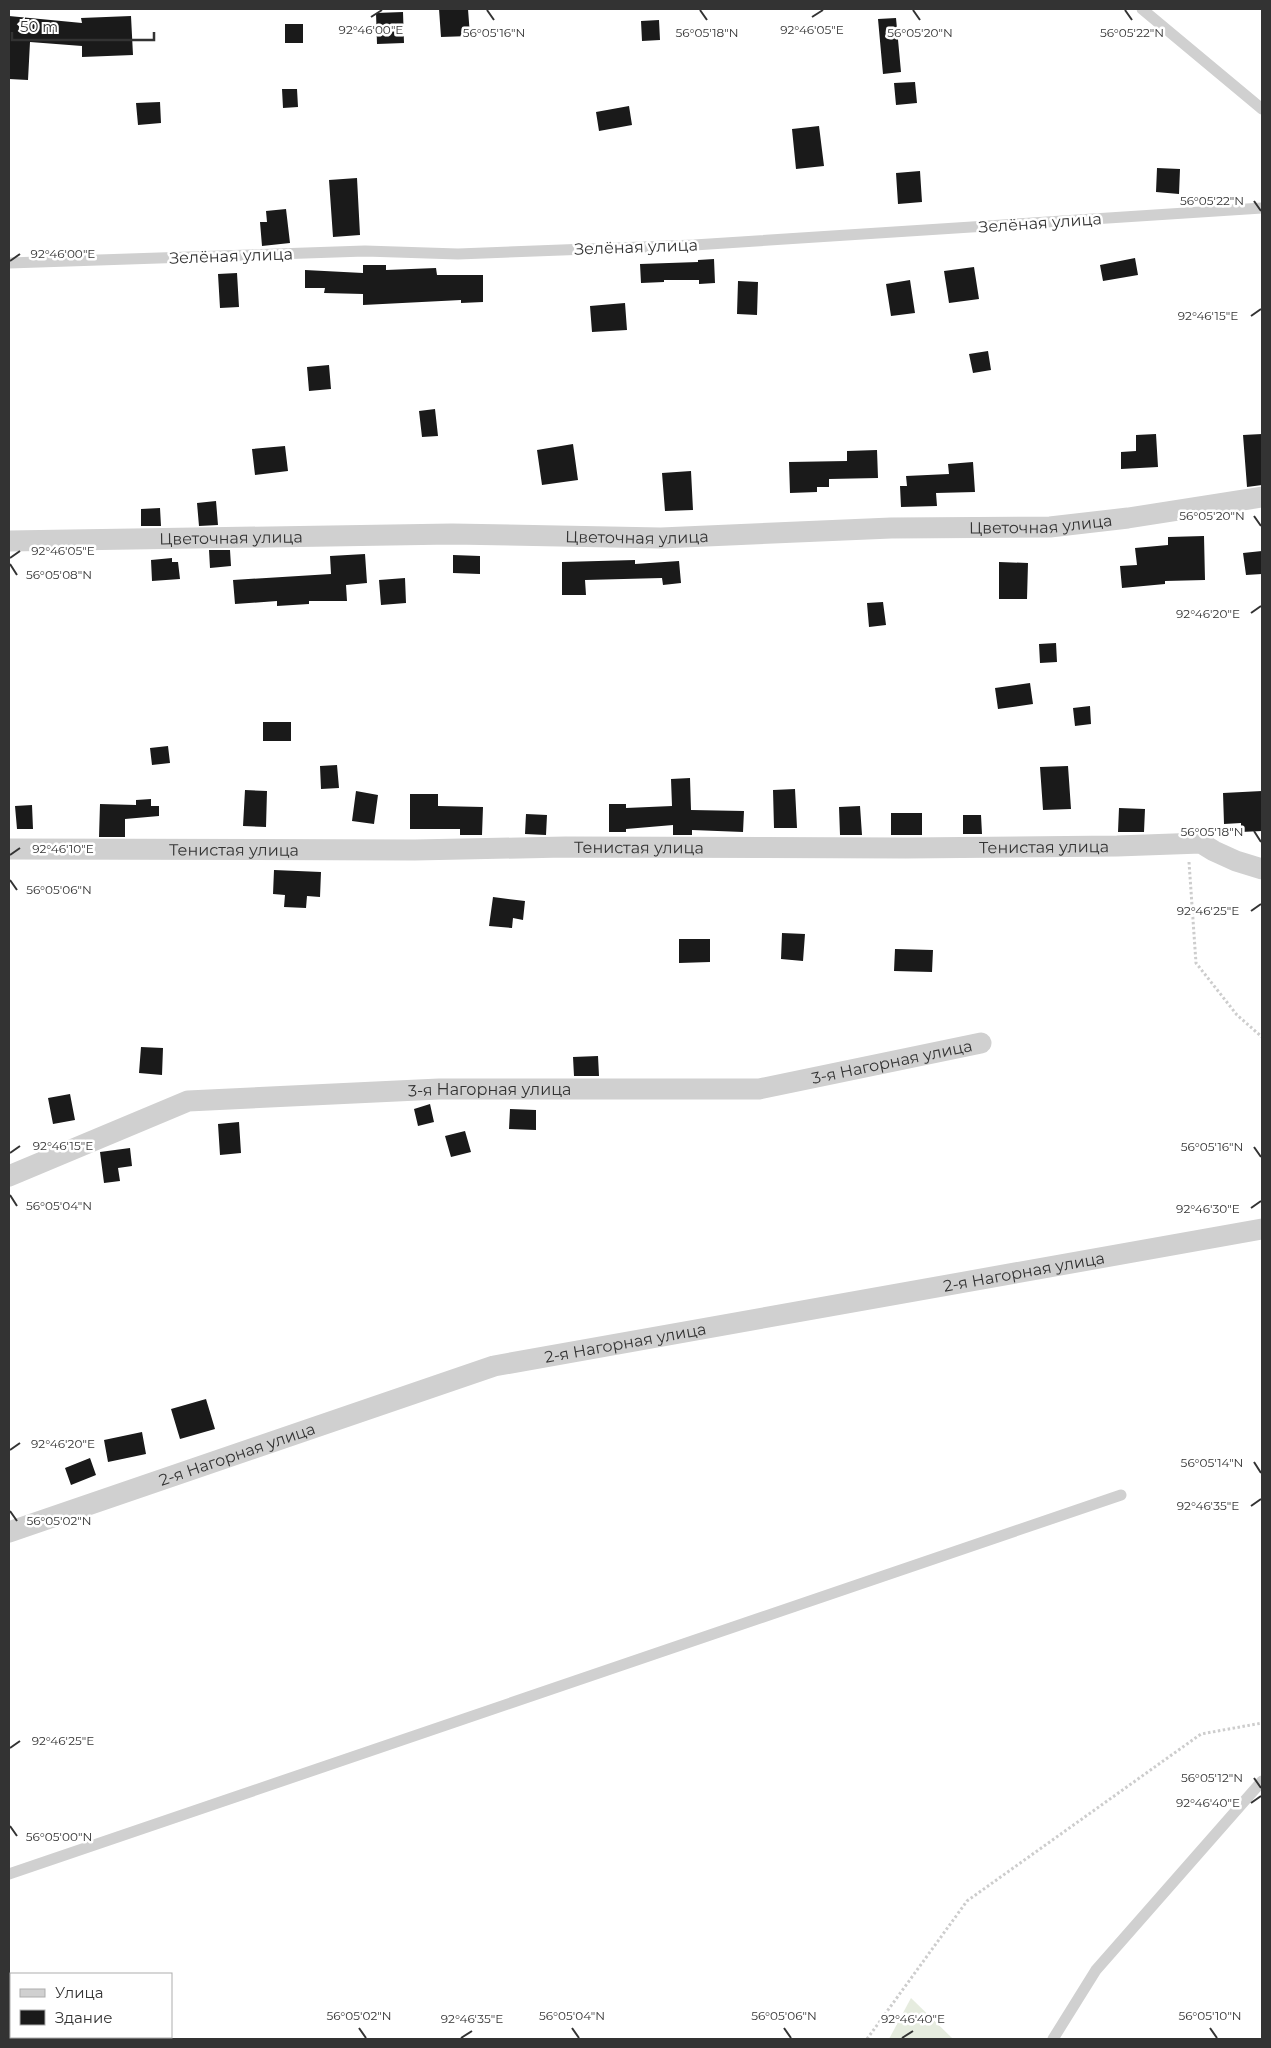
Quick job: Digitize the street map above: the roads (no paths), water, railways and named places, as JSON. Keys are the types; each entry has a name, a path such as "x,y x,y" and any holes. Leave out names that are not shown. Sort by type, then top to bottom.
{"street":[{"name":"Цветочная улица","path":"9,541 452,534 661,538 891,528 1050,527 1128,518 1262,498"},
{"name":"Тенистая улица","path":"9,849 415,850 565,846 935,848 1201,843 1214,851 1262,870"},
{"name":"3-я Нагорная улица","path":"9,1176 188,1101 439,1089 759,1089 981,1043"},
{"name":"2-я Нагорная улица","path":"9,1532 494,1366 1262,1229"}],"lane":[{"path":"1142,9 1262,109"},
{"name":"Зелёная улица","path":"9,263 365,251 458,254 694,245 1262,208"},
{"path":"9,1874 1121,1495"},
{"path":"1053,2039 1096,1970 1262,1780"}]}
